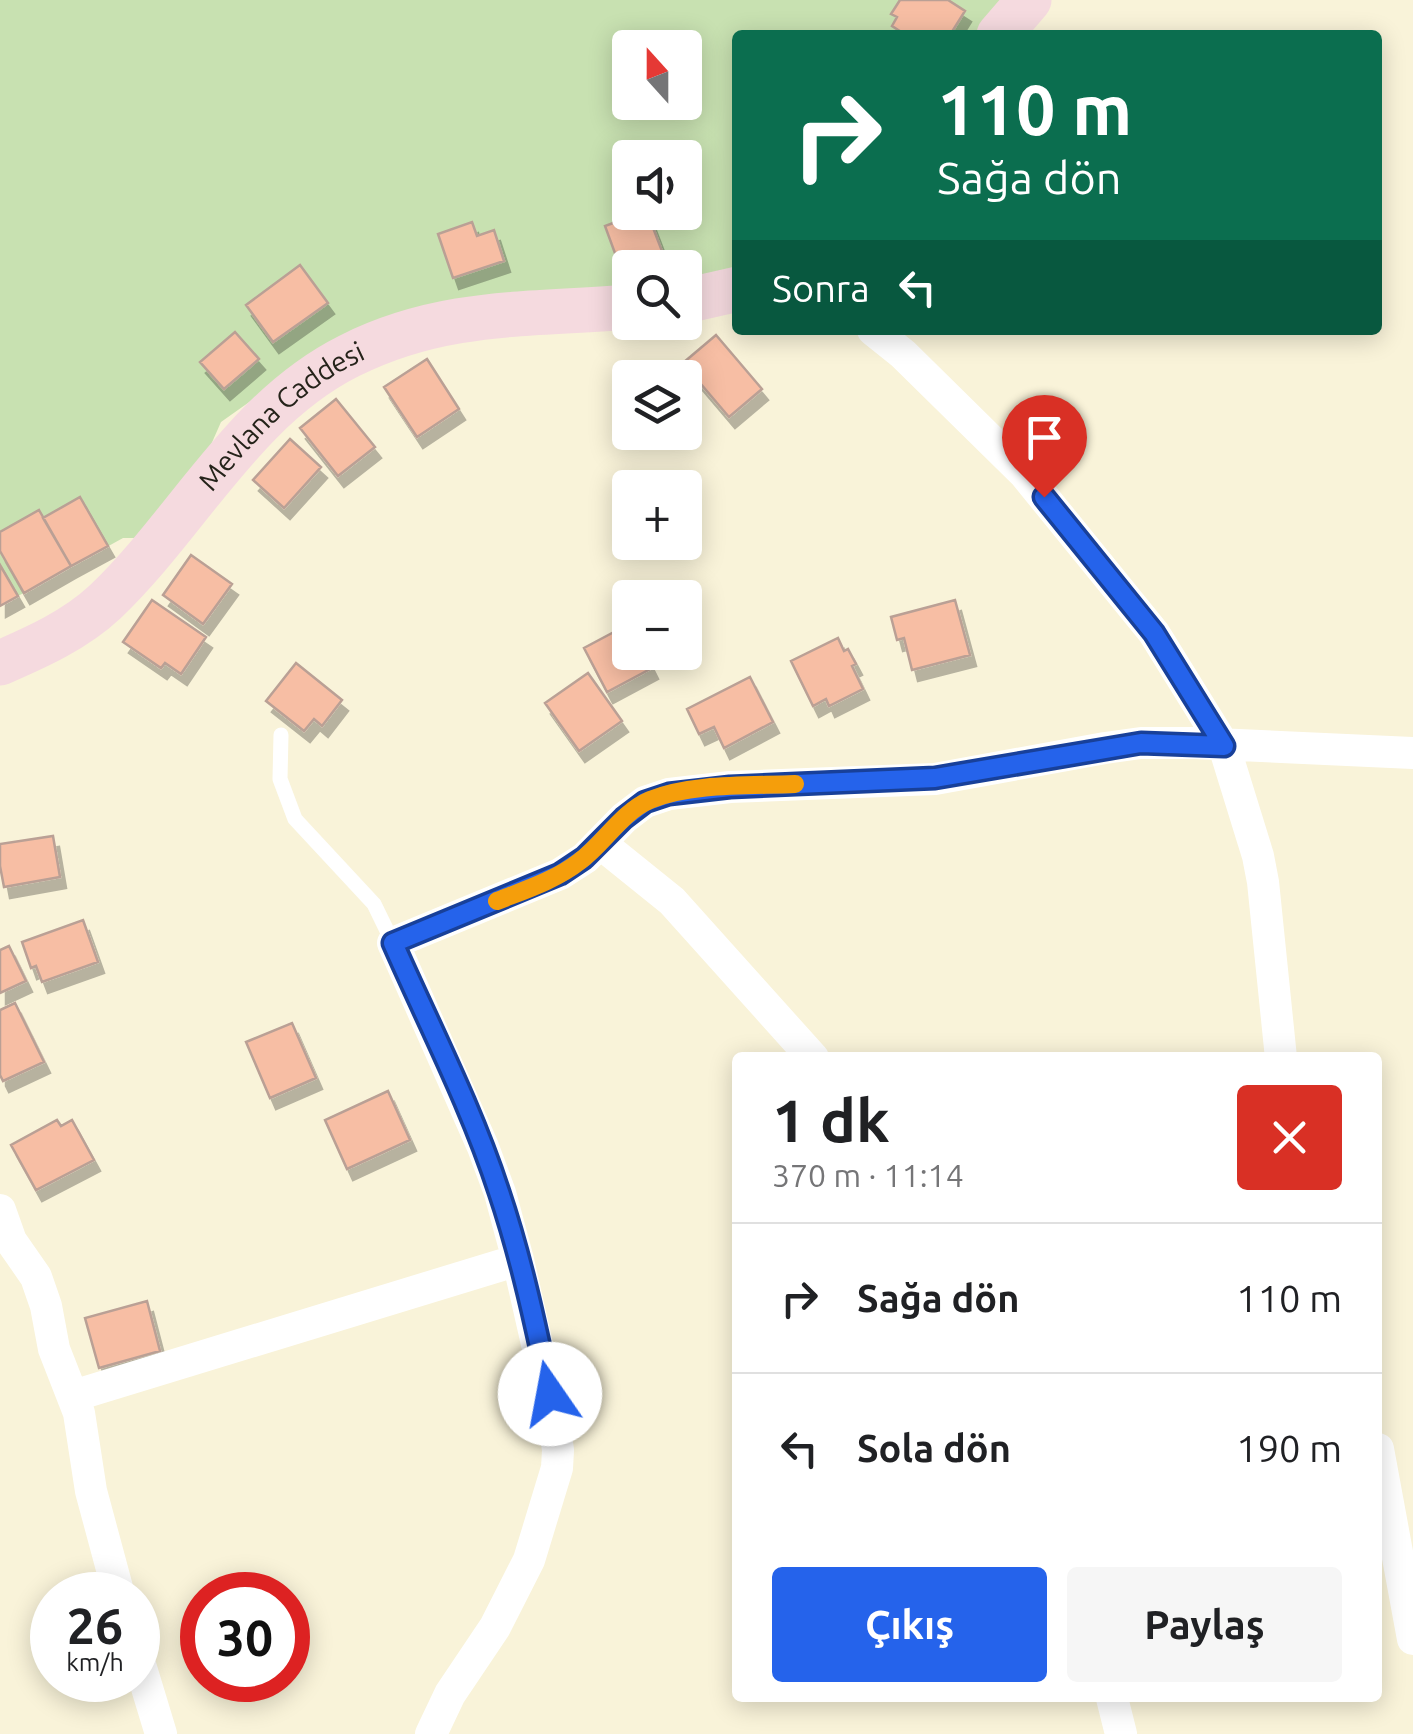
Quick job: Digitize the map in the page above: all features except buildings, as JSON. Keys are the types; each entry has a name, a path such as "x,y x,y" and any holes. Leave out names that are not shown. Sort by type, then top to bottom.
{"street":[{"path":"1003,30 1029,0"},
{"path":"702,298 732,290"},
{"name":"Mevlana Caddesi","path":"0,663 63,632 104,603 264,418 300,388 349,356 438,323 497,314 612,308"},
{"path":"879,335 1024,473 1154,633 1224,746 1263,882 1280,1052"},
{"path":"431,1734 450,1694 495,1627 529,1560 557,1468 558,1450 554,1415 500,1193 393,943 560,874 645,802 669,794 730,787 935,778 1141,743 1413,753"},
{"path":"600,844 672,901 808,1052"},
{"path":"0,1210 11,1240 41,1290 54,1350 79,1413 91,1491 112,1572"},
{"path":"73,1396 518,1260"},
{"path":"1382,1491 1389,1565 1413,1639"},
{"path":"151,1702 161,1734"},
{"path":"1113,1702 1121,1734"}],"lane":[{"path":"281,735 280,779 295,820 374,904 393,943"}],"green space":[{"path":"0,0 1012,0 986,30 732,30 732,273 702,281 702,250 612,250 612,293 346,334 221,422 206,456 135,538 123,538 0,606"}],"slow traffic":[{"path":"497,901 572,867 645,802 693,790 795,784"}],"route":[{"path":"550,1394 500,1193 393,943 560,874 584,858 645,802 669,794 730,787 935,778 1141,743 1224,746 1154,633 1044,497"}]}
